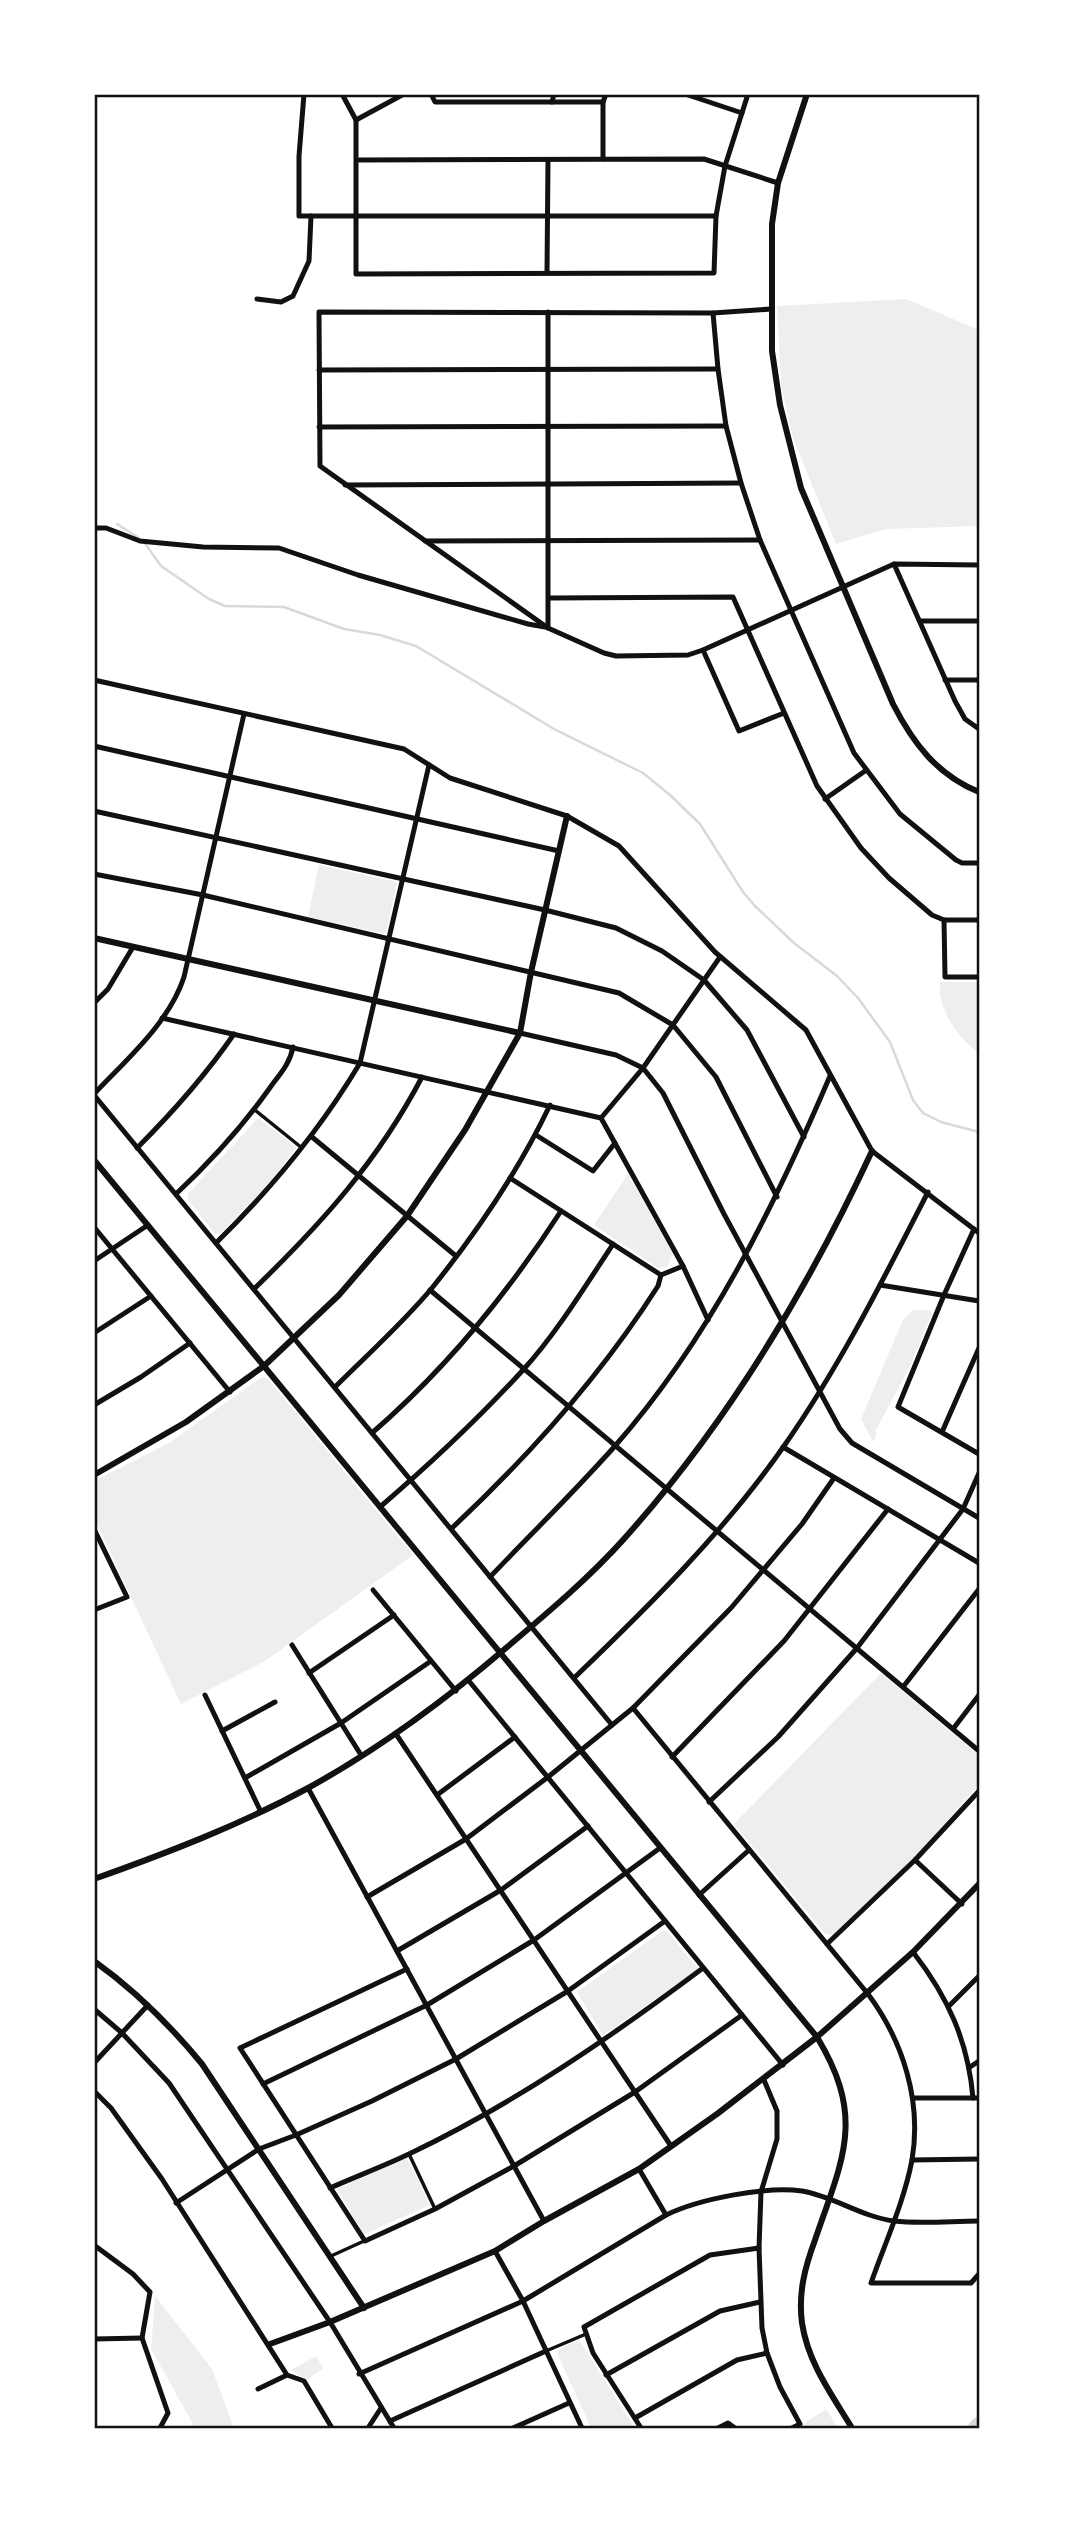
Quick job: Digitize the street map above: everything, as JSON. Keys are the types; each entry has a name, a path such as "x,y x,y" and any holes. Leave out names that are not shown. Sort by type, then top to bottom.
{"street":[{"path":"304,94 299,156 299,216 716,216"},
{"path":"342,94 356,120 356,274 714,273 716,216 725,166 748,94"},
{"path":"356,120 404,94"},
{"path":"431,94 435,102 604,102"},
{"path":"552,102 555,94"},
{"path":"604,159 606,94"},
{"path":"685,94 742,113"},
{"path":"807,94 779,183 772,224 772,351 790,449 802,488 892,704 906,730 925,755 940,769 979,792"},
{"path":"357,160 704,159 779,183"},
{"path":"547,273 548,160"},
{"path":"257,299 281,302 293,296 309,261 311,216"},
{"path":"771,309 713,313 319,312 320,466 548,628 616,656 688,655 894,564 979,565"},
{"path":"548,312 548,628"},
{"path":"713,313 726,426 741,483 760,540 853,753 900,814 957,860 962,863 979,863"},
{"path":"319,370 718,369"},
{"path":"319,427 726,426"},
{"path":"345,485 741,483"},
{"path":"94,528 106,528 140,541 203,547 279,548 358,575 548,628"},
{"path":"425,541 760,540"},
{"path":"894,564 965,719 979,729"},
{"path":"549,598 733,597 817,786 862,848 889,878 932,915 944,920 979,920"},
{"path":"920,621 979,621"},
{"path":"703,650 740,732 784,713"},
{"path":"94,680 404,750 450,778 567,816 619,846 720,957 806,1030 872,1150 977,1231 944,1294 898,1407 979,1454"},
{"path":"945,680 979,680"},
{"path":"244,714 178,995 162,1018 94,1095 612,1725"},
{"path":"94,746 559,851"},
{"path":"216,1242 249,1210 312,1137 338,1101 360,1063 429,765"},
{"path":"825,799 865,771"},
{"path":"94,811 616,928 662,951 704,980 747,1030 804,1137"},
{"path":"94,1475 186,1422 264,1366 339,1296 407,1216 466,1130 520,1032 567,816"},
{"path":"94,874 203,895 619,993 673,1025 716,1077 776,1197"},
{"path":"944,920 945,977 979,977"},
{"path":"94,938 520,1032 616,1055 643,1068 663,1093 746,1255 841,1429 852,1443 979,1518"},
{"path":"94,1003 108,989 134,947"},
{"path":"601,1118 643,1068 720,957"},
{"path":"162,1018 601,1118 683,1266 708,1320"},
{"path":"138,1148 180,1104 234,1034"},
{"path":"176,1194 224,1146 255,1109 291,1060 293,1047"},
{"path":"491,1577 616,1446 708,1320 776,1197 830,1076"},
{"path":"254,1289 309,1236 358,1176 405,1110 422,1077"},
{"path":"335,1387 430,1290 456,1256 510,1178 536,1135 550,1105"},
{"path":"255,1109 302,1147"},
{"path":"536,1135 593,1171 615,1143"},
{"path":"312,1137 456,1256"},
{"path":"94,1879 233,1825 308,1788 396,1734 469,1681 622,1542 667,1489 721,1417 783,1322 840,1220 872,1150"},
{"path":"94,1160 817,2037 838,2076 847,2118 844,2156 803,2277 802,2320 805,2340 820,2376 852,2428"},
{"path":"510,1178 661,1275"},
{"path":"574,1678 646,1609 718,1531 783,1447 820,1391 880,1285 928,1192"},
{"path":"372,1433 410,1400 476,1328 516,1277 561,1211"},
{"path":"94,1261 148,1226"},
{"path":"94,1227 230,1392"},
{"path":"380,1507 524,1369 573,1304 613,1244"},
{"path":"661,1275 683,1266"},
{"path":"452,1528 507,1476 570,1407 615,1350 658,1286 661,1275"},
{"path":"880,1285 979,1301"},
{"path":"430,1290 979,1751"},
{"path":"94,1333 151,1296"},
{"path":"94,1405 190,1343"},
{"path":"942,1432 979,1348"},
{"path":"783,1447 979,1563"},
{"path":"709,1802 778,1737 857,1648 963,1509 979,1473"},
{"path":"368,1897 466,1839 633,1708 691,1651 764,1570 802,1524 834,1478"},
{"path":"672,1757 746,1683 810,1609 888,1509"},
{"path":"94,1529 97,1542 127,1597 94,1610"},
{"path":"903,1687 979,1589"},
{"path":"373,1590 456,1691"},
{"path":"309,1673 394,1615"},
{"path":"292,1645 361,1755"},
{"path":"244,1778 341,1723 431,1661"},
{"path":"469,1681 783,2065"},
{"path":"205,1695 260,1810"},
{"path":"953,1729 979,1695"},
{"path":"222,1731 275,1702"},
{"path":"633,1708 868,1994 894,2035 913,2098 914,2139 912,2160 871,2283 971,2283 979,2274"},
{"path":"396,1734 671,2146"},
{"path":"437,1795 515,1737"},
{"path":"308,1788 544,2221"},
{"path":"827,1944 915,1860 979,1791"},
{"path":"397,1951 501,1890 588,1826"},
{"path":"263,2084 426,2005 534,1940 660,1848"},
{"path":"699,1895 749,1850"},
{"path":"915,1860 962,1904"},
{"path":"270,2344 364,2308 495,2251 639,2169 764,2080 817,2037 913,1952 979,1884"},
{"path":"176,2203 259,2149 296,2135 456,2059 568,1991 665,1921"},
{"path":"913,1952 948,2006 970,2067 976,2098 913,2098"},
{"path":"94,1961 120,1979 148,2005 173,2029 202,2064 364,2308"},
{"path":"331,2188 410,2154 486,2113 602,2042 703,1968"},
{"path":"365,2241 240,2048 407,1969"},
{"path":"948,2006 979,1976"},
{"path":"94,2063 148,2005"},
{"path":"94,2009 122,2033 169,2083 330,2322 394,2428"},
{"path":"331,2256 435,2209 514,2166 635,2092 742,2015"},
{"path":"970,2067 979,2061"},
{"path":"764,2080 778,2111 777,2139 761,2192 760,2302 767,2353 779,2387 800,2424 792,2428"},
{"path":"94,2091 111,2108 133,2138 270,2344 287,2375 304,2381 332,2428"},
{"path":"410,2154 435,2209"},
{"path":"912,2160 979,2159"},
{"path":"639,2169 666,2215"},
{"path":"359,2374 523,2301 666,2215 707,2199 761,2192 802,2191 892,2221 979,2221"},
{"path":"94,2245 133,2274 150,2292 142,2338 168,2413 160,2428"},
{"path":"641,2428 593,2353 583,2327 710,2255 759,2248"},
{"path":"495,2251 523,2301 582,2428"},
{"path":"606,2375 720,2311 760,2302"},
{"path":"390,2421 586,2334"},
{"path":"94,2339 142,2338"},
{"path":"635,2418 737,2360 767,2353"},
{"path":"258,2389 287,2375"},
{"path":"513,2428 569,2403"},
{"path":"368,2428 381,2408"},
{"path":"718,2428 728,2423 735,2428"}],"shaded area":[{"path":"906,299 979,330 979,526 886,529 836,544 793,438 781,385 777,306"},
{"path":"319,865 397,882 386,934 308,917"},
{"path":"940,982 979,982 979,1053 950,1022 942,1002"},
{"path":"258,1118 296,1147 271,1181 221,1233 215,1234 188,1200 188,1194"},
{"path":"628,1174 673,1254 667,1267 658,1268 594,1225"},
{"path":"913,1310 931,1310 932,1314 909,1368 875,1432 877,1434 873,1442 861,1419 903,1320"},
{"path":"262,1377 268,1379 413,1555 265,1661 181,1704 95,1520 94,1481 169,1443"},
{"path":"881,1673 979,1756 979,1785 914,1858 833,1935 825,1934 734,1824"},
{"path":"665,1929 699,1969 603,2035 577,1992"},
{"path":"407,2158 430,2205 364,2234 337,2189"},
{"path":"155,2296 212,2369 234,2428 192,2428 193,2424 151,2349"},
{"path":"579,2340 635,2428 591,2428 556,2351"},
{"path":"316,2356 323,2368 307,2380 291,2370"},
{"path":"826,2409 838,2428 797,2428"}],"waterway":[{"path":"117,524 139,538"},
{"path":"144,542 161,566 209,599 225,606 284,607 344,629 380,635 416,646 554,729 643,773 700,824 743,892 755,906 794,943 837,976 858,998 890,1042 913,1100 923,1113 941,1122 979,1132"}]}
